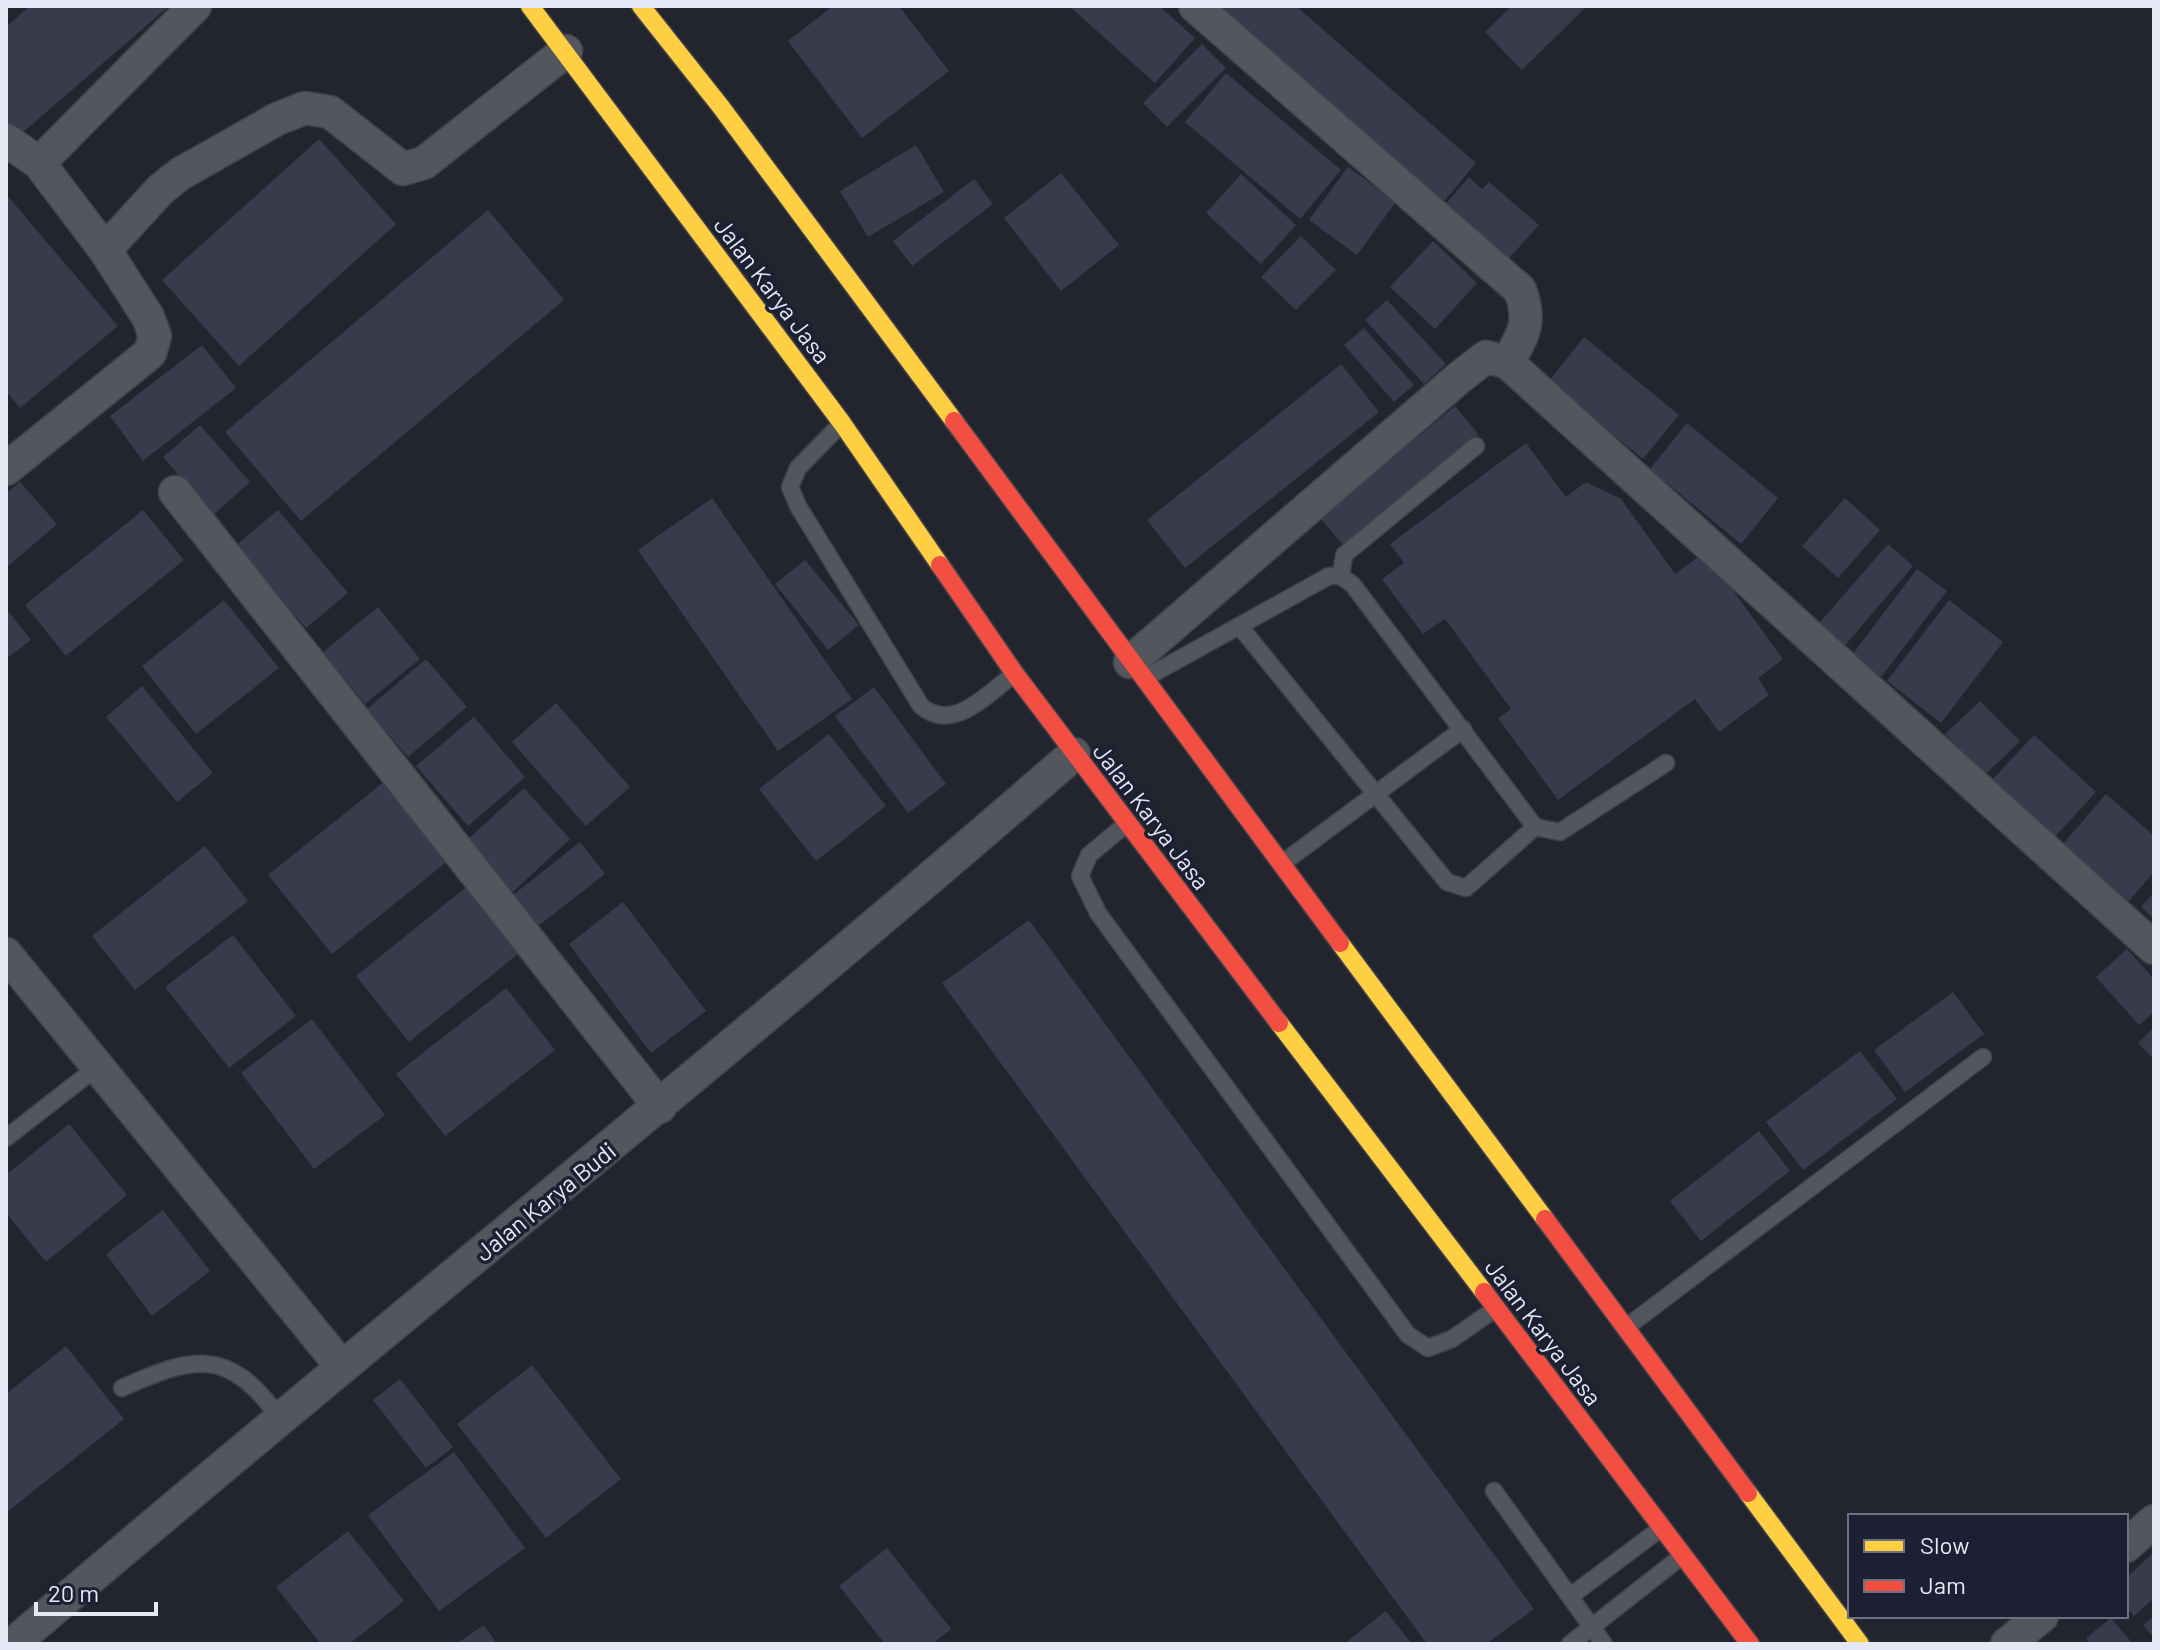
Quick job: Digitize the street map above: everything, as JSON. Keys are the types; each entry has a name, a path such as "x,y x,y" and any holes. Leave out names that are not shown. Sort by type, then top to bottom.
{"highway":[{"name":"Jalan Karya Jasa","path":"530,6 842,423 1074,754 1750,1644"},
{"path":"641,6 721,107 1860,1644"}],"street":[{"path":"39,163 195,6"},
{"path":"1195,6 1520,290 1527,309 1527,330 1507,362"},
{"path":"105,250 161,189 277,119 305,108 330,112 403,169 424,163 566,51"},
{"path":"6,140 39,163 105,250 148,317 155,336 150,353 6,469"},
{"path":"1136,671 1460,377 1486,357 1507,362 2154,948"},
{"path":"175,492 660,1107"},
{"name":"Jalan Karya Budi","path":"13,1644 278,1416 660,1107 1074,754"},
{"path":"6,954 342,1367"},
{"path":"2128,1544 2154,1521"},
{"path":"2007,1644 2040,1618"}],"lane":[{"path":"842,423 798,468 790,487 798,506 921,706 934,717 948,717 961,712 1015,674"},
{"path":"1341,576 1344,555 1476,446"},
{"path":"1136,671 1241,628 1329,576 1341,576 1353,585 1535,827 1560,832 1666,763"},
{"path":"1241,628 1375,795 1456,887 1466,888 1535,827"},
{"path":"1281,864 1463,729"},
{"path":"1128,823 1089,855 1080,876 1098,913 1408,1335 1428,1348 1452,1339 1496,1308"},
{"path":"1627,1327 1983,1057"},
{"path":"6,1138 96,1068"},
{"path":"122,1388 172,1365 207,1363 230,1369 266,1400 278,1416"},
{"path":"1494,1491 1572,1595 1604,1644"},
{"path":"1572,1595 1663,1527"},
{"path":"1570,1644 1684,1555"}],"building":[{"path":"30,6 169,6 13,141 6,132 6,27"},
{"path":"833,6 899,6 949,71 862,138 788,41"},
{"path":"1069,6 1159,6 1195,38 1155,83"},
{"path":"1223,6 1296,6 1476,163 1441,205 1219,11"},
{"path":"1512,6 1587,6 1522,70 1485,32"},
{"path":"1202,44 1226,68 1167,127 1143,103"},
{"path":"1226,73 1341,170 1300,219 1185,122"},
{"path":"319,139 396,224 239,366 162,280"},
{"path":"916,145 944,192 868,237 840,191"},
{"path":"1348,167 1396,202 1357,255 1309,220"},
{"path":"1061,173 1119,245 1061,291 1004,218"},
{"path":"1241,174 1296,225 1261,264 1206,213"},
{"path":"1469,177 1482,189 1489,182 1539,225 1504,264 1441,209"},
{"path":"974,179 993,204 912,266 893,241"},
{"path":"6,194 118,326 20,408 6,391"},
{"path":"488,210 564,300 301,521 225,432"},
{"path":"1301,236 1336,270 1296,310 1261,277"},
{"path":"1433,241 1477,283 1435,329 1390,287"},
{"path":"1387,300 1446,364 1424,384 1365,320"},
{"path":"1364,328 1414,385 1394,402 1344,345"},
{"path":"1584,337 1679,415 1643,459 1549,381"},
{"path":"202,345 236,388 143,461 110,416"},
{"path":"1341,364 1379,412 1185,568 1147,520"},
{"path":"1455,406 1479,435 1345,547 1320,518"},
{"path":"1687,423 1778,498 1741,544 1650,469"},
{"path":"200,425 250,482 213,515 163,457"},
{"path":"1526,443 1566,497 1586,482 1621,499 1675,574 1705,552 1783,659 1758,678 1769,695 1719,732 1695,699 1558,800 1498,718 1511,709 1445,619 1423,634 1382,579 1404,563 1390,544"},
{"path":"20,482 57,524 6,568 6,494"},
{"path":"712,498 852,699 778,751 638,550"},
{"path":"1845,498 1880,530 1838,578 1802,546"},
{"path":"143,510 184,560 66,656 25,605"},
{"path":"278,510 348,593 306,628 235,546"},
{"path":"1888,544 1913,566 1841,650 1815,628"},
{"path":"805,560 859,625 828,650 775,584"},
{"path":"1917,569 1947,591 1881,677 1852,655"},
{"path":"224,600 279,668 196,734 142,666"},
{"path":"1949,600 2003,642 1941,723 1887,681"},
{"path":"378,607 420,659 365,704 323,652"},
{"path":"6,612 31,640 6,659"},
{"path":"426,659 467,707 408,757 367,709"},
{"path":"142,686 213,773 177,802 106,717"},
{"path":"874,687 946,784 908,813 835,716"},
{"path":"1980,701 2020,741 1984,776 1945,734"},
{"path":"556,703 630,787 586,826 512,742"},
{"path":"474,717 525,777 468,826 416,766"},
{"path":"829,734 886,806 816,861 759,789"},
{"path":"2034,735 2096,792 2054,838 1991,781"},
{"path":"395,773 459,852 332,954 268,875"},
{"path":"524,788 570,839 513,892 466,841"},
{"path":"2106,794 2154,836 2154,872 2128,902 2062,845"},
{"path":"580,842 605,874 533,930 508,899"},
{"path":"205,846 248,901 135,990 92,936"},
{"path":"470,884 523,950 409,1042 356,976"},
{"path":"2154,892 2154,919 2141,907"},
{"path":"623,902 706,1011 651,1053 569,944"},
{"path":"1029,920 1534,1609 1486,1644 1427,1644 942,983"},
{"path":"233,935 296,1016 229,1068 165,987"},
{"path":"2127,949 2154,979 2154,1012 2139,1025 2096,977"},
{"path":"506,988 555,1050 445,1136 396,1074"},
{"path":"1953,992 1984,1034 1905,1092 1874,1050"},
{"path":"312,1019 385,1115 314,1169 241,1073"},
{"path":"2154,1027 2154,1059 2138,1043"},
{"path":"1860,1051 1897,1099 1803,1170 1766,1122"},
{"path":"69,1124 127,1195 46,1262 6,1213 6,1175"},
{"path":"1759,1131 1790,1171 1701,1241 1670,1201"},
{"path":"163,1210 210,1271 152,1316 106,1254"},
{"path":"66,1346 124,1419 6,1513 6,1394"},
{"path":"532,1365 621,1479 546,1538 457,1424"},
{"path":"400,1379 453,1447 426,1468 373,1400"},
{"path":"454,1452 525,1548 439,1611 368,1515"},
{"path":"348,1531 404,1601 349,1644 321,1644 276,1587"},
{"path":"887,1548 951,1629 932,1644 885,1644 839,1586"},
{"path":"2154,1552 2154,1598 2134,1616 2128,1609 2128,1576"},
{"path":"1386,1611 1412,1644 1344,1644"},
{"path":"2154,1616 2154,1638 2143,1625"},
{"path":"2111,1618 2133,1644 2090,1644 2086,1638"},
{"path":"484,1625 497,1644 456,1644"}],"traffic: slow":[{"path":"530,6 842,423 940,565"},
{"path":"641,6 721,107 954,421"},
{"path":"1340,943 1545,1219"},
{"path":"1279,1023 1484,1292"},
{"path":"1748,1493 1860,1644"}],"traffic: jam":[{"path":"954,421 1340,943"},
{"path":"940,565 1015,674 1279,1023"},
{"path":"1545,1219 1748,1493"},
{"path":"1484,1292 1750,1644"}]}
